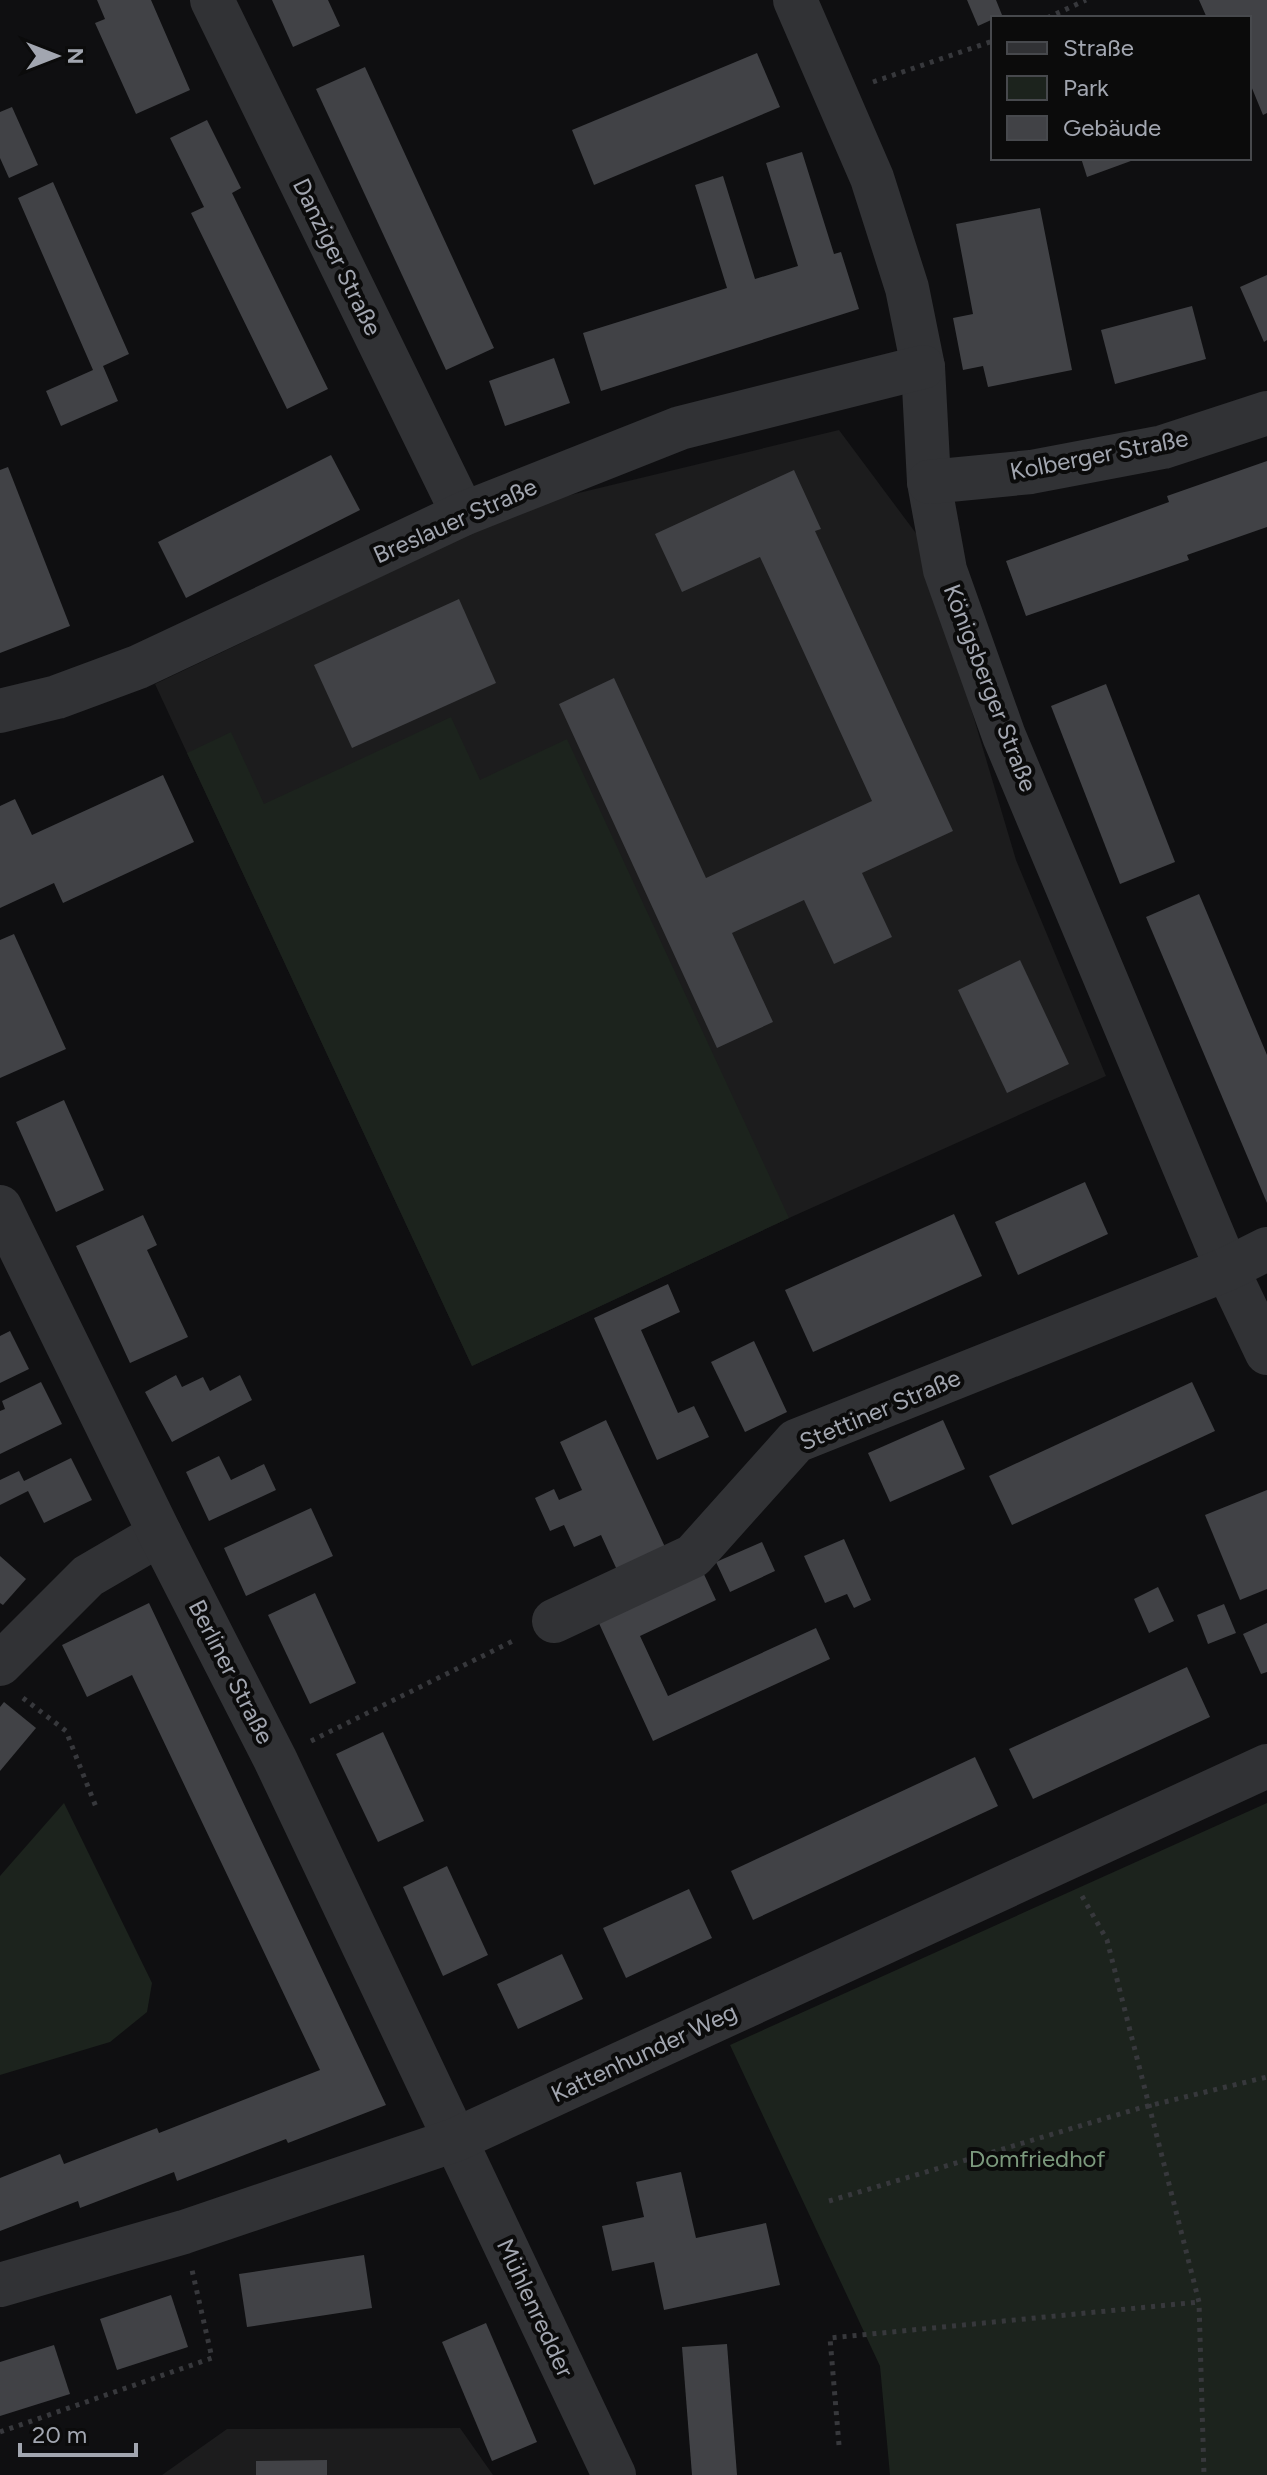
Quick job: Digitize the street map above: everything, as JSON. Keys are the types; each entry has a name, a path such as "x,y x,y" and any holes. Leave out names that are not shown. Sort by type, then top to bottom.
{"street":[{"name":"Danziger Straße","path":"212,0 463,514"},
{"name":"Königsberger Straße","path":"795,0 872,178 902,274 923,367 929,482 945,570 1004,736 1227,1269 1267,1353"},
{"name":"Breslauer Straße","path":"0,711 57,697 138,667 463,514 680,428 923,367"},
{"name":"Kolberger Straße","path":"929,482 1031,472 1163,447 1267,413"},
{"name":"Berliner Straße","path":"0,1207 160,1534 275,1759 455,2140"},
{"name":"Stettiner Straße","path":"554,1621 693,1556 796,1441 1227,1269 1267,1249"},
{"path":"11,1681 88,1576 160,1534"},
{"name":"Kattenhunder Weg","path":"0,2285 184,2232 455,2140 1267,1766"},
{"name":"Mühlenredder","path":"455,2140 614,2475"}],"path":[{"path":"1051,16 1086,0"},
{"path":"836,95 991,42"},
{"path":"275,1759 554,1621"},
{"path":"11,1681 66,1731 96,1807"},
{"path":"1062,1860 1107,1940 1199,2302 1204,2475"},
{"path":"829,2201 1149,2106 1267,2077"},
{"path":"0,2432 212,2358 184,2232"},
{"path":"839,2445 830,2338 1199,2302"}],"shaded area":[{"path":"839,430 921,540 1016,860 1106,1076 789,1218 472,1366 155,684 533,504"},
{"path":"460,2428 493,2475 162,2475 227,2429"}],"green space":[{"path":"451,717 480,780 567,739 789,1218 472,1366 187,753 231,732 264,804"},
{"path":"64,1803 152,1983 147,2012 110,2042 0,2075 0,1876"},
{"name":"Domfriedhof","path":"1267,1803 1267,2475 890,2475 880,2366 730,2045"}],"building":[{"path":"97,0 151,0 190,90 136,114 95,23 105,19"},
{"path":"272,0 328,0 340,26 293,47"},
{"path":"967,0 996,0 1002,15 991,16 991,20 978,26"},
{"path":"1199,0 1267,0 1267,113 1263,115 1251,86 1251,16 1206,16"},
{"path":"757,53 780,107 594,185 572,130"},
{"path":"365,67 494,348 446,370 316,89"},
{"path":"12,107 38,165 9,178 0,158 0,112"},
{"path":"207,120 241,188 232,193 328,389 287,409 191,213 204,207 170,138"},
{"path":"802,152 834,254 841,252 859,309 601,391 583,333 727,288 695,185 723,176 755,279 798,266 766,163"},
{"path":"1082,160 1134,160 1087,177"},
{"path":"53,182 129,354 103,366 118,401 61,426 46,391 93,370 18,198"},
{"path":"1040,208 1072,370 988,387 983,366 963,370 953,318 973,314 956,224"},
{"path":"1267,275 1267,340 1264,342 1240,287"},
{"path":"1192,306 1206,359 1115,384 1101,330"},
{"path":"554,358 570,403 505,426 489,381"},
{"path":"331,455 360,510 186,598 158,542"},
{"path":"1267,461 1267,527 1187,555 1189,560 1026,616 1006,561 1169,502 1167,496"},
{"path":"8,467 70,626 0,653 0,470"},
{"path":"794,470 821,529 815,531 953,831 862,873 892,937 834,964 804,900 732,933 773,1022 717,1048 559,704 614,678 706,878 872,801 760,557 682,592 655,534"},
{"path":"459,599 496,683 352,748 314,665"},
{"path":"1106,684 1175,862 1120,884 1051,706"},
{"path":"163,775 194,842 63,903 54,883 0,908 0,806 15,799 32,835"},
{"path":"1199,894 1267,1055 1267,1203 1146,917"},
{"path":"14,934 66,1049 0,1078 0,940"},
{"path":"1020,960 1069,1064 1007,1093 958,990"},
{"path":"64,1100 104,1190 56,1212 16,1122"},
{"path":"1085,1182 1108,1234 1018,1275 995,1222"},
{"path":"954,1214 982,1276 813,1352 785,1290"},
{"path":"143,1215 157,1245 147,1250 188,1337 130,1363 76,1246"},
{"path":"668,1284 680,1312 641,1330 678,1413 694,1406 709,1437 657,1460 594,1318"},
{"path":"10,1331 29,1369 0,1383 0,1336"},
{"path":"754,1341 787,1412 745,1432 711,1362"},
{"path":"176,1375 182,1387 203,1377 210,1391 240,1375 252,1400 172,1442 145,1392"},
{"path":"41,1382 62,1424 0,1454 0,1411 5,1409 2,1401"},
{"path":"1192,1382 1215,1431 1012,1525 989,1476"},
{"path":"606,1420 665,1547 617,1570 601,1535 574,1547 564,1525 550,1531 535,1498 554,1489 559,1500 582,1490 560,1442"},
{"path":"943,1420 965,1469 890,1502 868,1453"},
{"path":"219,1456 231,1480 264,1464 276,1490 209,1521 186,1472"},
{"path":"71,1458 92,1500 44,1523 28,1491 0,1505 0,1480 19,1471 24,1481"},
{"path":"1267,1490 1267,1589 1240,1600 1205,1515"},
{"path":"311,1508 333,1556 246,1596 224,1548"},
{"path":"844,1539 871,1600 854,1608 847,1594 825,1603 804,1556"},
{"path":"762,1542 775,1571 730,1592 716,1562"},
{"path":"0,1556 26,1579 3,1605 0,1603"},
{"path":"702,1570 716,1600 640,1636 668,1696 816,1628 830,1659 653,1741 597,1619"},
{"path":"1158,1587 1174,1621 1149,1633 1134,1599"},
{"path":"315,1593 356,1683 310,1704 268,1615"},
{"path":"149,1603 386,2105 177,2181 174,2172 80,2208 78,2201 0,2231 0,2178 60,2154 64,2164 157,2128 159,2133 320,2070 132,1675 87,1697 62,1645"},
{"path":"1224,1604 1236,1633 1208,1644 1197,1615"},
{"path":"1267,1623 1267,1672 1261,1674 1243,1634"},
{"path":"1187,1667 1210,1717 1033,1799 1009,1749"},
{"path":"4,1702 36,1728 0,1771 0,1707"},
{"path":"383,1732 424,1821 378,1842 336,1754"},
{"path":"975,1757 998,1806 753,1920 731,1871"},
{"path":"447,1866 488,1955 443,1976 403,1887"},
{"path":"689,1889 712,1938 626,1978 603,1928"},
{"path":"562,1954 583,1999 518,2029 497,1984"},
{"path":"681,2172 696,2238 766,2223 780,2285 664,2310 654,2262 612,2271 602,2226 644,2217 636,2182"},
{"path":"364,2255 372,2308 247,2327 239,2274"},
{"path":"171,2295 188,2347 117,2370 100,2319"},
{"path":"486,2323 537,2442 492,2461 442,2342"},
{"path":"727,2344 737,2475 692,2475 682,2347"},
{"path":"54,2345 70,2394 0,2416 0,2362"},
{"path":"327,2460 327,2475 256,2475 256,2461"}]}
